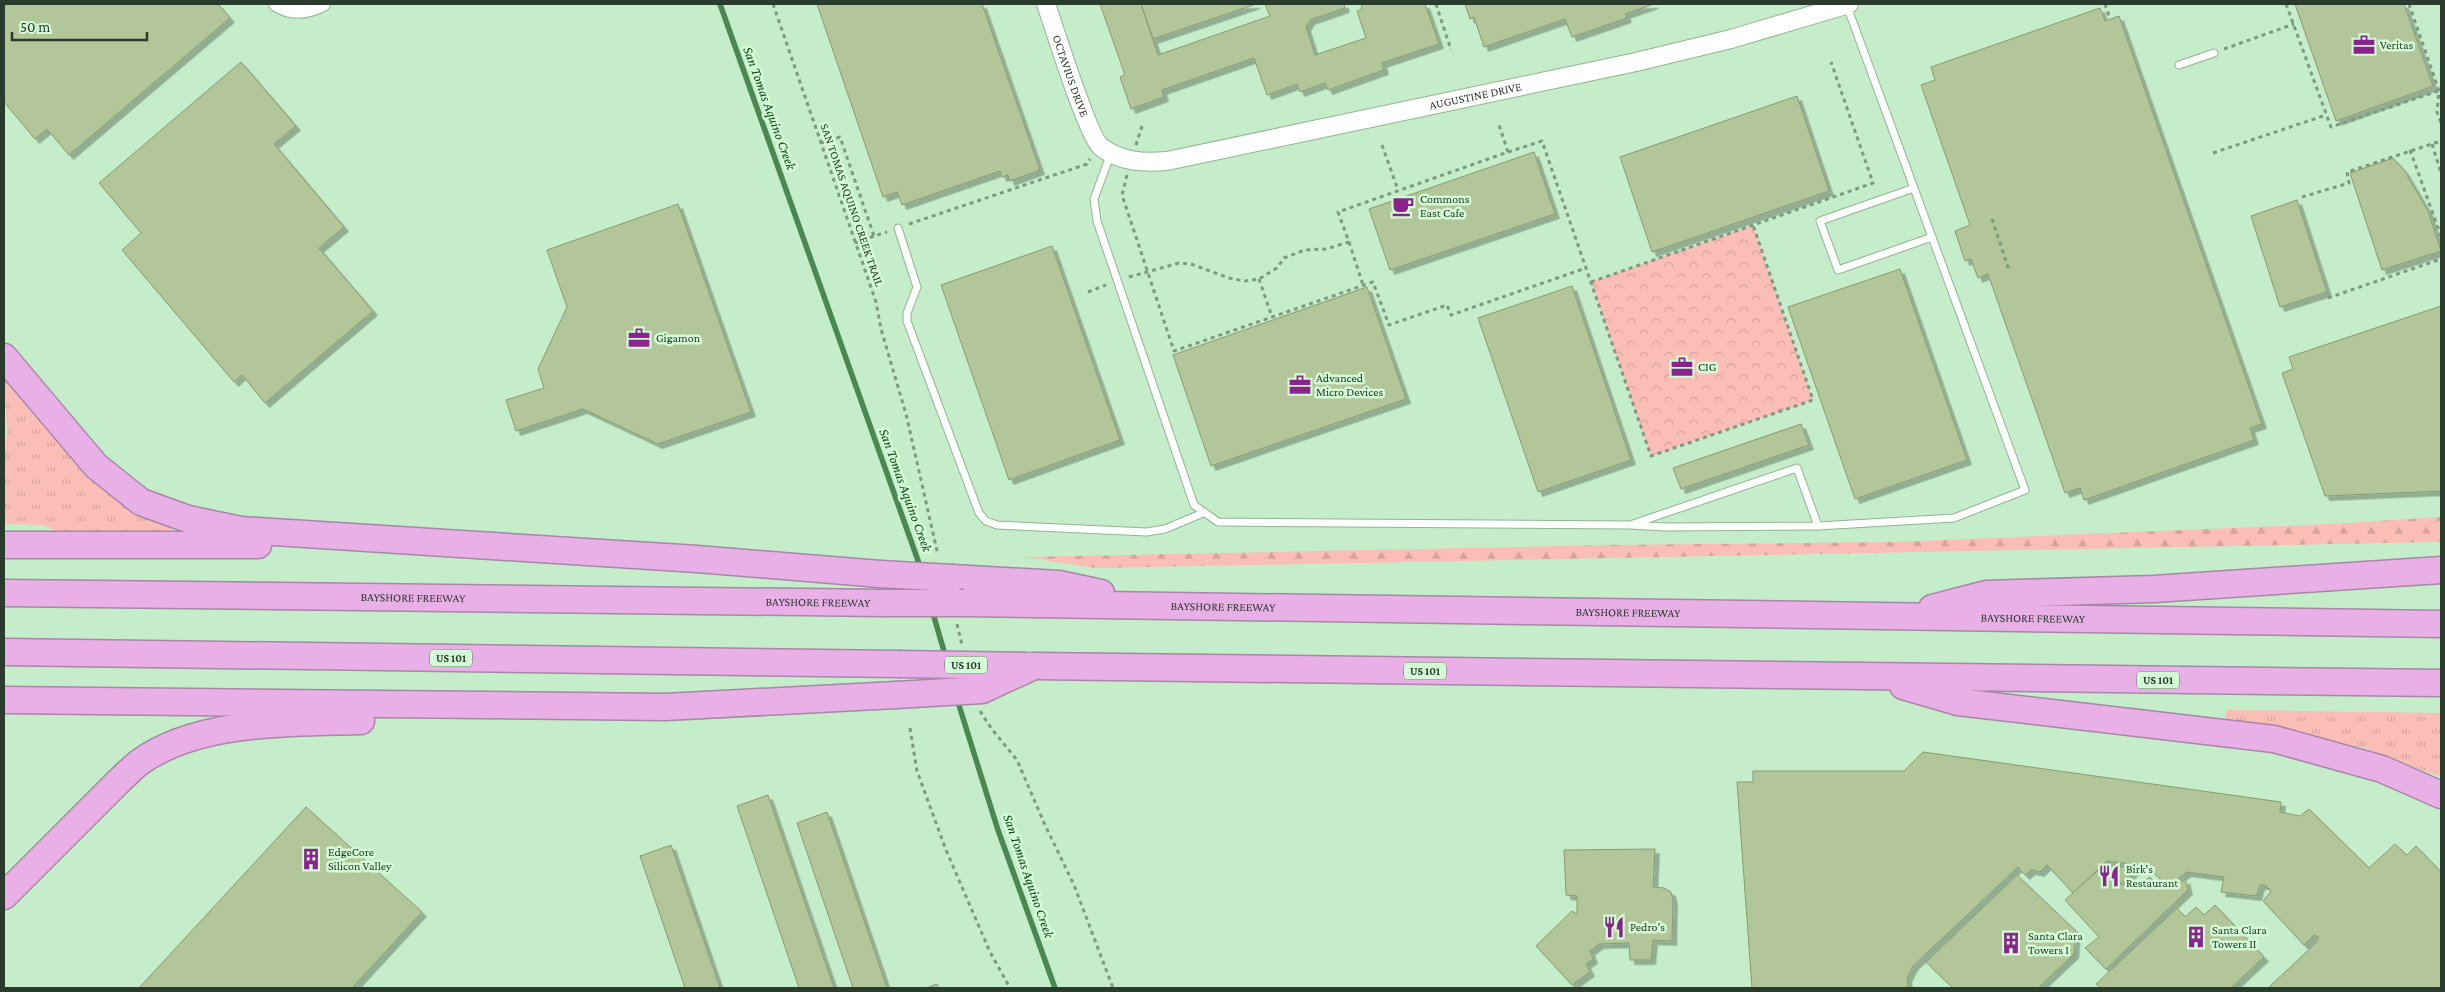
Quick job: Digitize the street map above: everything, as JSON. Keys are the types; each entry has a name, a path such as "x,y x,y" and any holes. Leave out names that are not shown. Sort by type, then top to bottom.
{"highway":[{"path":"4,357 96,466 141,502 188,519 241,530 697,559 880,574 1059,584 1165,606"},
{"path":"4,545 481,546"},
{"path":"1900,616 1986,594 2154,590 2441,570"},
{"name":"BAYSHORE FREEWAY","path":"4,593 964,603 2441,624"},
{"name":"US 101","path":"4,652 2441,683"},
{"path":"4,700 665,707 982,690 1034,666"},
{"path":"1874,677 1958,702 2274,739 2382,769 2441,794"},
{"path":"4,896 140,762 161,750 205,734 300,722 618,715 665,707"}],"street":[{"path":"276,4 295,11 309,10 322,4"},
{"name":"OCTAVIUS DRIVE","path":"1046,4 1083,112 1105,149"},
{"name":"AUGUSTINE DRIVE","path":"1105,149 1131,162 1167,161 1636,62 1731,39 1847,4"}],"lane":[{"path":"1105,149 1094,199 1097,221 1194,505 1218,522 1229,524 1630,525 1665,527 1818,526 1954,518 2025,490 1847,4"},
{"path":"2179,65 2214,53"},
{"path":"1914,188 1820,221 1838,270 1932,237"},
{"path":"898,228 917,287 907,313 907,321 979,513 986,522 997,525 1147,532 1165,529 1203,513"},
{"path":"1630,525 1797,468 1818,526"}],"path":[{"name":"SAN TOMAS AQUINO CREEK TRAIL","path":"773,4 876,302 881,329 906,414"},
{"path":"1436,4 1451,50"},
{"path":"2105,4 2110,19"},
{"path":"2286,4 2331,127 2440,91"},
{"path":"2409,4 2440,91 2437,112 2441,122"},
{"path":"2214,53 2294,24"},
{"path":"1591,282 1873,183 1831,62"},
{"path":"2212,153 2326,115"},
{"path":"1143,123 1122,195 1174,351 1373,282 1389,325 1447,305 1451,315 1586,268"},
{"path":"1499,125 1508,152"},
{"path":"821,143 840,137 874,236"},
{"path":"1363,285 1338,212 1542,141 1651,456 1813,400 1752,225"},
{"path":"2302,197 2349,183 2347,172 2441,141"},
{"path":"2432,144 2441,173"},
{"path":"1382,145 1398,190"},
{"path":"855,243 1087,164 1105,149"},
{"path":"2410,150 2441,236"},
{"path":"1992,219 2009,270"},
{"path":"1088,292 1148,271 1179,263 1191,264 1244,281 1259,279 1277,268 1284,258 1291,255 1305,250 1326,249 1349,242"},
{"path":"2328,298 2441,259"},
{"path":"1259,279 1272,316"},
{"path":"910,728 917,770 946,850 990,952 1010,988"},
{"path":"1044,825 1074,885 1113,988"}],"green space":[{"path":"1753,225 1813,400 1651,456 1591,282"},
{"path":"6,380 31,408 172,518 171,536 60,534 44,525 8,524 4,526 4,459 7,432 4,381"},
{"path":"2441,517 2441,542 1096,568 1024,557 1605,545 1895,542 2329,524"},
{"path":"2227,710 2441,713 2441,777 2364,748 2225,718"}],"building":[{"path":"4,4 218,4 230,18 69,155 47,129 35,139 4,102"},
{"path":"817,4 982,4 1040,170 1010,181 1008,175 1002,177 1000,171 902,205 897,192 883,197"},
{"path":"1100,4 1141,4 1158,55 1270,16 1265,4 1344,4 1345,8 1310,20 1306,27 1315,55 1366,38 1357,11 1362,9 1361,4 1425,4 1439,44 1382,63 1384,70 1328,90 1325,83 1300,92 1297,84 1267,95 1254,58 1162,90 1164,97 1131,109 1120,77 1125,75"},
{"path":"1141,4 1256,4 1153,39"},
{"path":"1465,4 1654,4 1625,14 1627,18 1572,37 1565,19 1484,47 1474,17 1470,19"},
{"name":"Veritas","path":"2295,4 2404,4 2433,86 2336,121"},
{"path":"2100,8 2105,21 2119,16 2262,424 2250,428 2254,440 2084,500 2080,488 2065,493 1988,274 1978,278 1971,259 1965,261 1955,231 1970,225 1921,85 1935,80 1931,67"},
{"path":"241,62 296,126 274,144 344,227 319,248 373,311 265,403 242,375 234,382 122,250 141,233 99,183"},
{"path":"1797,96 1829,191 1652,252 1620,157"},
{"path":"1534,152 1555,214 1390,270 1369,209"},
{"path":"2393,158 2404,170 2428,211 2441,251 2382,270 2350,173"},
{"path":"2297,200 2327,292 2280,307 2251,216"},
{"name":"Gigamon","path":"678,204 751,412 658,444 583,409 516,431 506,400 544,388 538,369 567,307 547,250"},
{"path":"1052,246 1120,440 1009,480 941,285"},
{"path":"1900,269 1967,460 1855,499 1788,307"},
{"path":"1572,286 1631,460 1538,492 1478,318"},
{"path":"1367,287 1406,399 1211,466 1173,355"},
{"path":"2441,306 2441,491 2325,496 2282,373 2293,369 2289,357"},
{"path":"1801,424 1809,445 1681,489 1673,468"},
{"path":"1923,752 2281,802 2280,812 2300,816 2309,809 2369,868 2395,844 2407,855 2416,846 2441,872 2441,988 2268,988 2317,942 2318,937 2314,935 2304,945 2263,901 2271,891 2265,885 2260,885 2257,896 2221,892 2224,877 2187,872 2175,881 2174,885 2165,884 2147,866 2107,861 2073,893 2047,865 2040,872 2031,870 2025,875 2018,867 1913,966 1907,978 1908,988 1752,988 1737,782 1753,782 1753,771 1904,771"},
{"path":"768,795 834,988 799,988 737,806"},
{"name":"EdgeCore Silicon Valley","path":"306,807 422,912 352,988 139,988"},
{"path":"827,812 887,988 853,988 797,823"},
{"path":"671,845 720,988 685,988 640,856"},
{"name":"Pedro’s","path":"1655,849 1653,887 1664,888 1671,892 1673,900 1672,941 1653,940 1651,960 1630,960 1629,943 1599,944 1590,951 1593,959 1586,964 1590,972 1572,985 1536,946 1572,911 1577,914 1577,896 1566,895 1564,850"},
{"path":"2105,864 2136,869 2120,884 2138,886 2150,877 2159,888 2174,889 2185,879 2188,890 2106,969 2085,948 2099,937 2065,900"},
{"name":"Santa Clara Towers I","path":"2017,875 2076,931 2074,954 2038,988 1953,988 1926,962"},
{"name":"Santa Clara Towers II","path":"2215,905 2264,957 2231,988 2101,988 2096,984 2177,908 2185,917 2196,907 2204,915"},
{"path":"937,984 939,988 926,988"}],"waterway":[{"name":"San Tomas Aquino Creek","path":"720,4 921,569"},
{"name":"San Tomas Aquino Creek","path":"932,610 946,658"},
{"name":"San Tomas Aquino Creek","path":"957,699 998,830 1055,988"}],"place":[{"name":"Veritas","path":"2364,45"},
{"name":"Commons East Cafe","path":"1403,206"},
{"name":"Gigamon","path":"639,338"},
{"name":"CIG","path":"1682,367"},
{"name":"Advanced Micro Devices","path":"1300,385"},
{"name":"EdgeCore Silicon Valley","path":"311,859"},
{"name":"Birk's Restaurant","path":"2109,876"},
{"name":"Pedro’s","path":"1614,927"},
{"name":"Santa Clara Towers II","path":"2196,937"},
{"name":"Santa Clara Towers I","path":"2011,943"}]}
